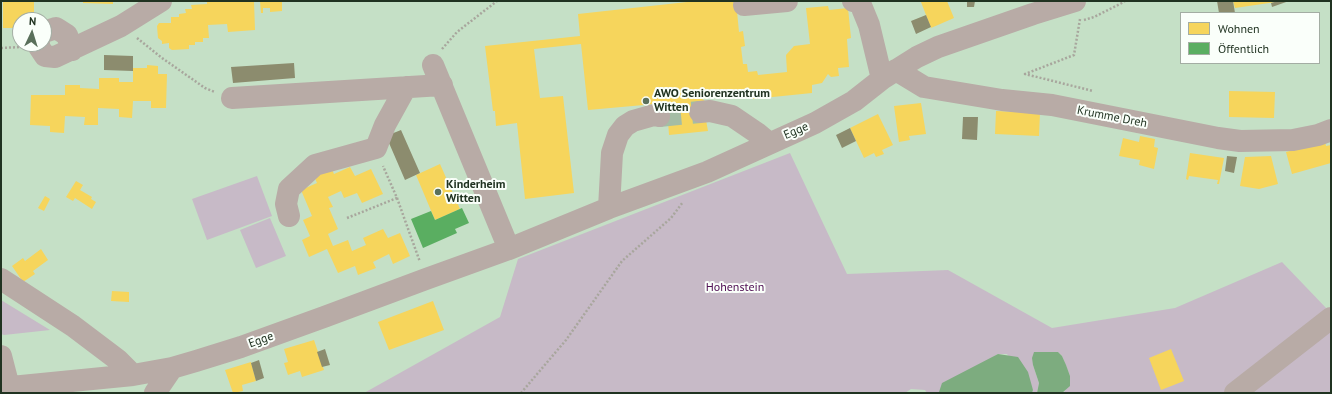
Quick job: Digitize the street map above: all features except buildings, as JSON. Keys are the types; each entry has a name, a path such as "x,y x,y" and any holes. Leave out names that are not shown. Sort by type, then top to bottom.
{"street":[{"path":"42,52 45,56 56,58 121,26 160,1"},
{"path":"744,5 787,1"},
{"path":"853,1 860,3 889,74"},
{"name":"Egge","path":"5,387 133,375 172,368 196,362 324,318 509,249 609,208 707,172 815,123 854,101 889,74 917,57 938,47 1032,14 1078,8"},
{"path":"52,29 56,28 67,35 72,50"},
{"path":"433,65 509,249"},
{"name":"Krumme Dreh","path":"889,74 924,87 1002,100 1052,105 1240,141 1293,140 1331,130"},
{"path":"232,98 442,84"},
{"path":"289,216 286,204 289,189 315,164 376,148 384,125 406,87"},
{"path":"700,112 710,111 732,116 769,143"},
{"path":"609,208 612,153 618,135 625,126 633,121 654,115 659,116"},
{"path":"1,279 73,326 118,360 133,375"},
{"path":"1235,393 1331,318"},
{"path":"1,356 5,387"},
{"path":"155,393 172,368"}],"path":[{"path":"457,32 497,1"},
{"path":"1078,8 1080,25 1074,55 1025,74 1093,91 1099,94"},
{"path":"135,36 162,58 205,88 232,98"},
{"path":"376,148 397,198 426,279"},
{"path":"347,218 397,198"},
{"path":"521,393 566,340 622,261 671,218"}],"green space":[{"name":"Hohenstein","path":"790,153 847,274 948,270 1052,328 1175,308 1282,262 1328,310 1331,310 1331,393 1062,393 1065,391 1070,376 1062,356 1058,352 1033,365 1039,383 1037,393 1032,393 1033,390 1007,354 998,354 939,392 940,393 927,393 925,390 911,389 905,393 364,393 500,317 518,259"},
{"path":"257,176 272,216 207,240 192,199"},
{"path":"270,218 286,256 256,268 240,230"},
{"path":"1,300 50,330 4,335 1,334"}],"shaded area":[{"path":"1034,352 1058,352 1062,356 1070,376 1070,386 1062,393 1037,393 1039,383 1033,365 1032,358"},
{"path":"998,354 1018,357 1028,372 1033,390 1032,393 939,392 942,383"}],"tunnel":[{"path":"659,116 700,112"}],"place":[{"name":"AWO Seniorenzentrum Witten","path":"646,101"},
{"name":"Kinderheim Witten","path":"438,192"}]}
